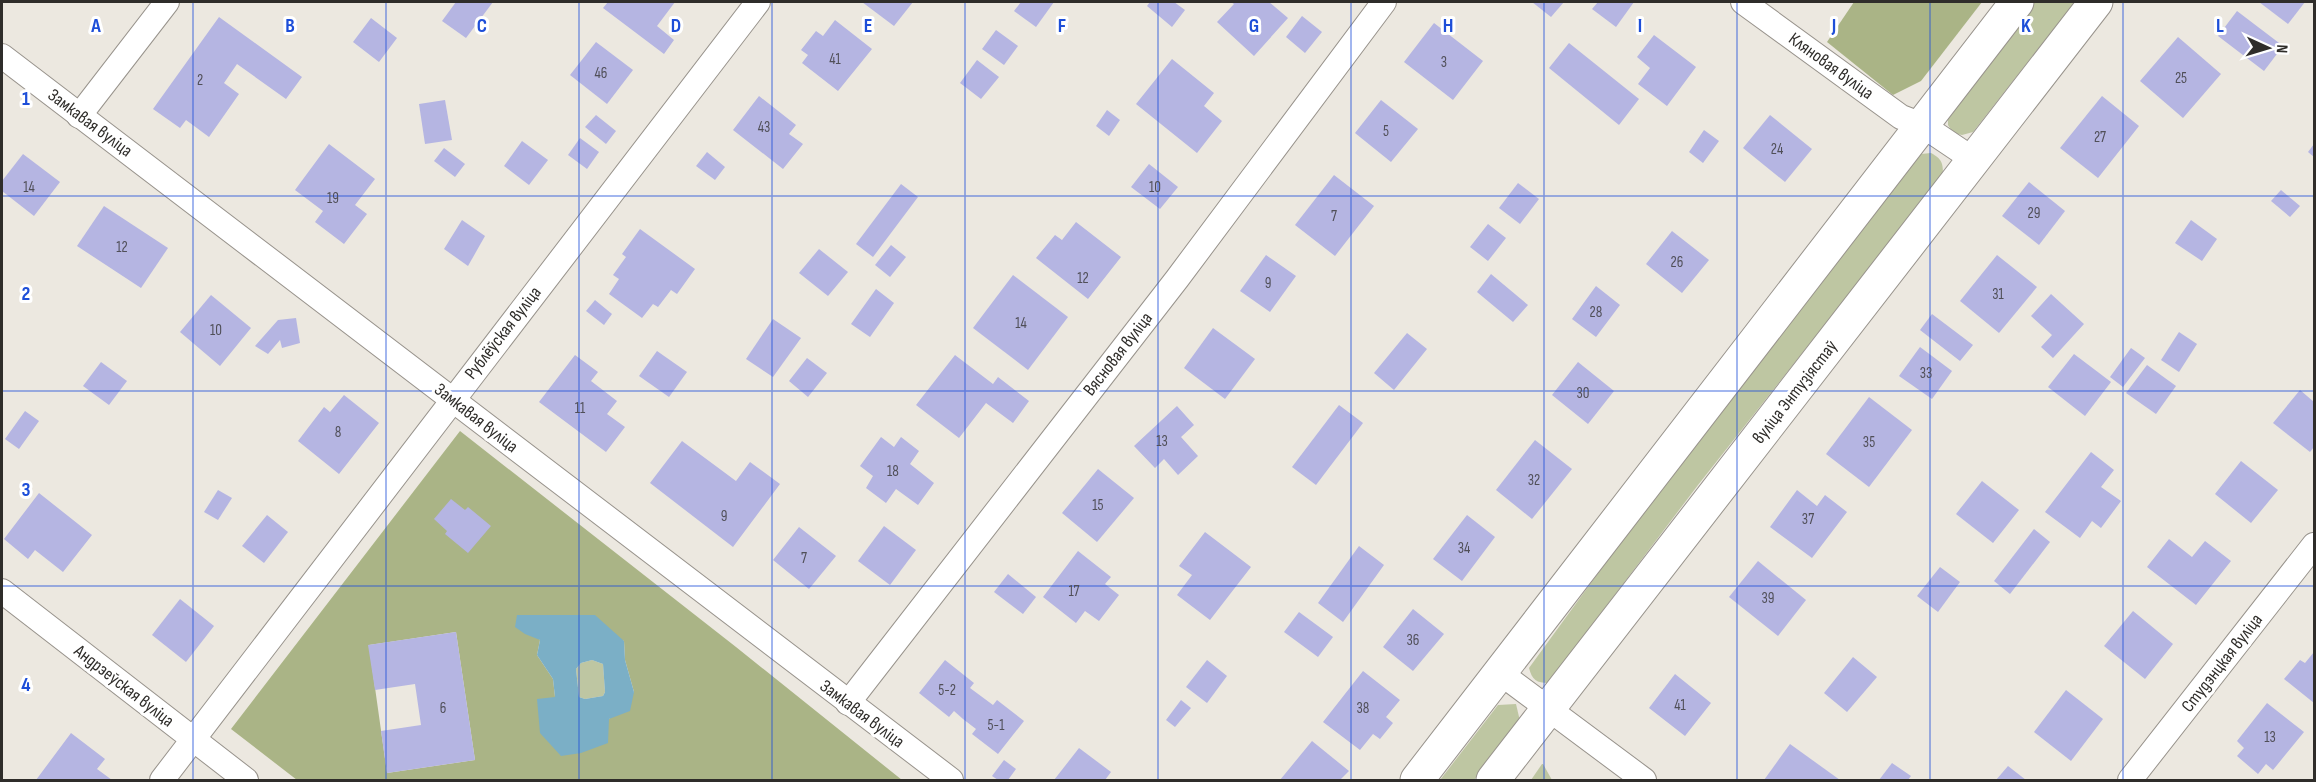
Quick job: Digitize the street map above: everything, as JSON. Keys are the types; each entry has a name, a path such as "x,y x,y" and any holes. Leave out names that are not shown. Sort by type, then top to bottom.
{"street":[{"path":"79,116 167,2"},
{"name":"Рублёўская вуліца","path":"162,780 758,2"},
{"name":"Вясновая вуліца","path":"848,703 1177,279 1384,2"},
{"name":"Кляновая вуліца","path":"1743,2 1901,117 1922,125 1974,160"},
{"path":"1417,780 2017,2"},
{"name":"вуліца Энтузіястаў","path":"1493,780 2096,2"},
{"name":"Замкавая вуліца","path":"2,56 951,780"},
{"name":"Студэнцкая вуліца","path":"2130,780 2314,545"},
{"name":"Андрэеўская вуліца","path":"2,591 246,780"},
{"path":"1499,672 1644,780"}],"green space":[{"path":"1854,2 1982,2 1921,81 1893,95 1827,42"},
{"path":"2035,2 2075,2 1973,132 1962,135 1953,133 1948,125 1948,114"},
{"path":"1931,153 1941,162 1943,175 1698,485 1548,683 1536,680 1529,668 1674,469 1921,154"},
{"path":"460,431 902,780 297,780 231,729","holes":["517,616 561,617 624,641 625,660 634,692 609,719 555,697 553,679 537,655 540,640","456,632 475,760 387,773 369,645"]},
{"path":"592,660 603,664 605,692 603,696 585,699 579,697 576,669 581,663"},
{"path":"1516,704 1520,721 1474,780 1440,780 1498,705"},
{"path":"1542,764 1552,780 1531,780"}],"water":[{"path":"517,615 595,615 624,641 625,660 634,692 630,711 609,719 608,743 581,753 561,756 540,733 537,699 555,697 553,679 537,655 540,640 515,627","holes":["592,660 603,664 605,692 603,696 585,699 579,697 576,669 581,663"]}],"building":[{"path":"456,2 493,2 466,38 442,21"},
{"path":"608,2 675,2 657,26 674,40 664,54 603,8"},
{"path":"862,2 913,2 894,26"},
{"path":"1021,2 1054,2 1036,27 1014,11"},
{"path":"1150,2 1174,2 1185,10 1172,27 1147,6"},
{"path":"1231,2 1269,2 1288,18 1254,56 1217,22 1234,4"},
{"path":"1532,2 1564,2 1551,17"},
{"path":"1598,2 1634,2 1616,27 1592,9"},
{"path":"2259,2 2305,2 2288,24"},
{"path":"2237,11 2283,46 2264,71 2218,36"},
{"path":"1302,16 1322,32 1305,53 1286,37"},
{"path":"219,17 302,77 286,99 237,64 224,83 239,94 209,137 186,120 180,128 153,109"},
{"path":"371,18 397,38 379,62 353,42"},
{"path":"835,20 872,49 838,91 802,63 808,55 801,50 816,31 823,36"},
{"path":"1434,23 1483,61 1453,100 1404,62"},
{"path":"996,30 1018,46 1004,65 982,49"},
{"path":"1654,35 1696,67 1667,106 1638,84 1650,68 1637,57"},
{"path":"2178,37 2221,74 2183,118 2140,81"},
{"path":"596,42 633,70 607,104 570,75"},
{"path":"1569,43 1639,99 1619,125 1549,68"},
{"path":"1172,59 1214,93 1204,106 1222,121 1197,153 1136,104"},
{"path":"977,60 999,77 981,99 960,83"},
{"path":"759,96 796,125 789,134 803,144 783,169 733,130"},
{"path":"2102,96 2139,126 2098,178 2060,148"},
{"path":"445,100 452,140 425,144 419,104"},
{"path":"1381,100 1418,129 1391,162 1355,133"},
{"path":"1107,110 1120,120 1109,136 1096,126"},
{"path":"596,115 616,131 606,144 585,127"},
{"path":"1770,115 1812,149 1785,182 1743,148"},
{"path":"1704,130 1719,141 1703,163 1689,152"},
{"path":"580,138 599,152 587,169 568,155"},
{"path":"522,141 548,160 529,185 504,166"},
{"path":"329,144 375,179 355,205 367,214 344,244 315,222 323,211 295,190"},
{"path":"2314,144 2314,157 2308,152"},
{"path":"444,148 465,164 455,177 434,161"},
{"path":"707,152 725,167 715,180 696,166"},
{"path":"23,154 60,182 34,216 2,191 2,181"},
{"path":"1149,164 1178,187 1160,209 1131,187"},
{"path":"1334,175 1374,206 1335,256 1295,225"},
{"path":"2029,182 2065,211 2039,245 2002,216"},
{"path":"1518,183 1539,199 1520,224 1499,208"},
{"path":"901,184 918,197 873,257 856,244"},
{"path":"2281,190 2300,206 2290,217 2271,201"},
{"path":"104,206 168,248 141,288 77,246"},
{"path":"462,220 485,236 468,266 444,249"},
{"path":"2191,220 2217,239 2202,261 2175,243"},
{"path":"1076,222 1121,257 1088,299 1036,258 1055,235 1062,240"},
{"path":"1488,224 1506,238 1488,261 1470,247"},
{"path":"640,229 695,269 677,294 671,290 658,307 653,304 642,318 609,294 619,279 613,275 626,257 622,254"},
{"path":"1672,231 1709,260 1682,293 1646,264"},
{"path":"891,245 906,257 890,277 875,265"},
{"path":"819,249 848,272 828,296 799,273"},
{"path":"1266,255 1296,276 1270,312 1240,291"},
{"path":"1997,255 2037,287 1999,333 1960,301"},
{"path":"1491,274 1528,305 1513,322 1477,292"},
{"path":"1013,275 1068,317 1028,370 973,328"},
{"path":"1596,286 1620,305 1596,337 1572,319"},
{"path":"876,289 894,303 870,337 851,324"},
{"path":"2051,294 2084,324 2053,358 2041,347 2052,335 2031,316"},
{"path":"211,295 251,328 220,366 180,332"},
{"path":"595,300 612,314 604,325 586,311"},
{"path":"1932,314 1973,345 1960,361 1920,330"},
{"path":"296,318 300,343 282,348 280,340 268,354 255,346 278,320"},
{"path":"773,319 801,338 773,377 746,359"},
{"path":"1213,328 1255,359 1225,399 1184,368"},
{"path":"2179,332 2197,344 2179,372 2161,360"},
{"path":"1407,333 1427,349 1394,390 1374,373"},
{"path":"1920,347 1952,371 1932,399 1899,376"},
{"path":"2131,348 2145,358 2123,387 2110,377"},
{"path":"657,351 687,372 669,397 639,376"},
{"path":"2074,354 2111,382 2085,416 2048,387"},
{"path":"575,355 598,372 591,381 617,401 607,414 625,427 606,452 539,402"},
{"path":"955,355 993,384 998,377 1029,401 1013,423 986,403 959,438 916,405"},
{"path":"807,358 827,373 808,397 789,381"},
{"path":"101,362 127,381 109,405 83,386"},
{"path":"1578,362 1614,391 1588,424 1552,395"},
{"path":"2147,365 2176,386 2156,414 2126,393"},
{"path":"2300,390 2314,402 2314,447 2310,452 2273,423"},
{"path":"344,395 379,423 339,474 298,441 324,407 330,412"},
{"path":"1869,397 1912,430 1869,487 1826,454"},
{"path":"1339,405 1363,423 1316,485 1292,467"},
{"path":"1177,406 1194,425 1181,437 1198,456 1178,475 1164,459 1155,468 1134,446"},
{"path":"25,411 39,421 19,449 5,439"},
{"path":"881,437 894,447 901,437 919,451 910,464 934,483 918,505 896,489 886,503 866,488 873,476 860,466"},
{"path":"1535,440 1572,469 1532,519 1496,490"},
{"path":"682,441 736,481 750,462 780,484 733,547 650,483"},
{"path":"2091,452 2114,470 2101,487 2121,501 2101,528 2092,521 2080,538 2045,512"},
{"path":"2241,461 2278,490 2251,523 2215,494"},
{"path":"1098,469 1134,498 1097,542 1062,513"},
{"path":"1982,481 2019,510 1993,543 1956,514"},
{"path":"218,490 232,498 218,520 204,512"},
{"path":"1797,490 1817,506 1825,495 1847,512 1812,558 1770,527"},
{"path":"39,493 92,535 63,572 35,550 28,559 4,539"},
{"path":"451,499 465,510 468,507 491,526 468,553 445,534 447,531 434,519"},
{"path":"267,515 288,532 264,563 242,546"},
{"path":"1467,515 1495,537 1462,581 1433,559"},
{"path":"884,526 916,550 890,585 858,561"},
{"path":"799,527 836,556 809,589 773,560"},
{"path":"2034,529 2050,542 2010,594 1994,581"},
{"path":"1205,532 1251,567 1210,620 1177,595 1192,575 1179,566"},
{"path":"2169,539 2192,557 2205,541 2231,561 2196,605 2147,567"},
{"path":"1359,546 1384,565 1343,622 1318,603"},
{"path":"1078,551 1111,577 1105,584 1119,595 1099,621 1085,611 1076,623 1043,597"},
{"path":"1758,561 1806,600 1778,636 1729,597"},
{"path":"1940,567 1960,582 1938,612 1917,596"},
{"path":"1008,574 1036,597 1023,614 994,592"},
{"path":"180,599 214,626 186,662 152,635"},
{"path":"1413,609 1444,634 1413,671 1383,647"},
{"path":"2133,611 2173,644 2145,679 2104,646"},
{"path":"1299,612 1333,637 1318,657 1284,632"},
{"path":"456,632 475,760 387,773 381,731 421,725 415,684 375,690 368,645"},
{"path":"2314,652 2314,703 2284,679 2300,660 2305,663"},
{"path":"1853,657 1877,677 1847,712 1824,693"},
{"path":"945,660 974,683 970,688 993,705 997,700 1024,721 998,754 972,734 976,729 954,711 949,717 919,693"},
{"path":"1207,660 1227,676 1207,703 1186,687"},
{"path":"1363,671 1400,700 1386,717 1393,723 1380,739 1373,734 1360,750 1323,722"},
{"path":"1675,674 1711,703 1685,736 1649,708"},
{"path":"2066,690 2103,719 2071,761 2034,732"},
{"path":"1181,700 1191,708 1175,727 1166,720"},
{"path":"2267,703 2304,732 2273,770 2266,764 2258,774 2237,756 2244,748 2237,741"},
{"path":"71,733 105,759 97,769 112,780 36,780"},
{"path":"1312,741 1349,771 1340,780 1280,780"},
{"path":"1790,744 1840,780 1764,780"},
{"path":"1079,748 1111,772 1105,780 1054,780"},
{"path":"1004,760 1016,769 1008,780 998,780 992,776"},
{"path":"1892,763 1911,776 1908,780 1879,780"},
{"path":"2008,766 2026,780 1996,780"}]}
